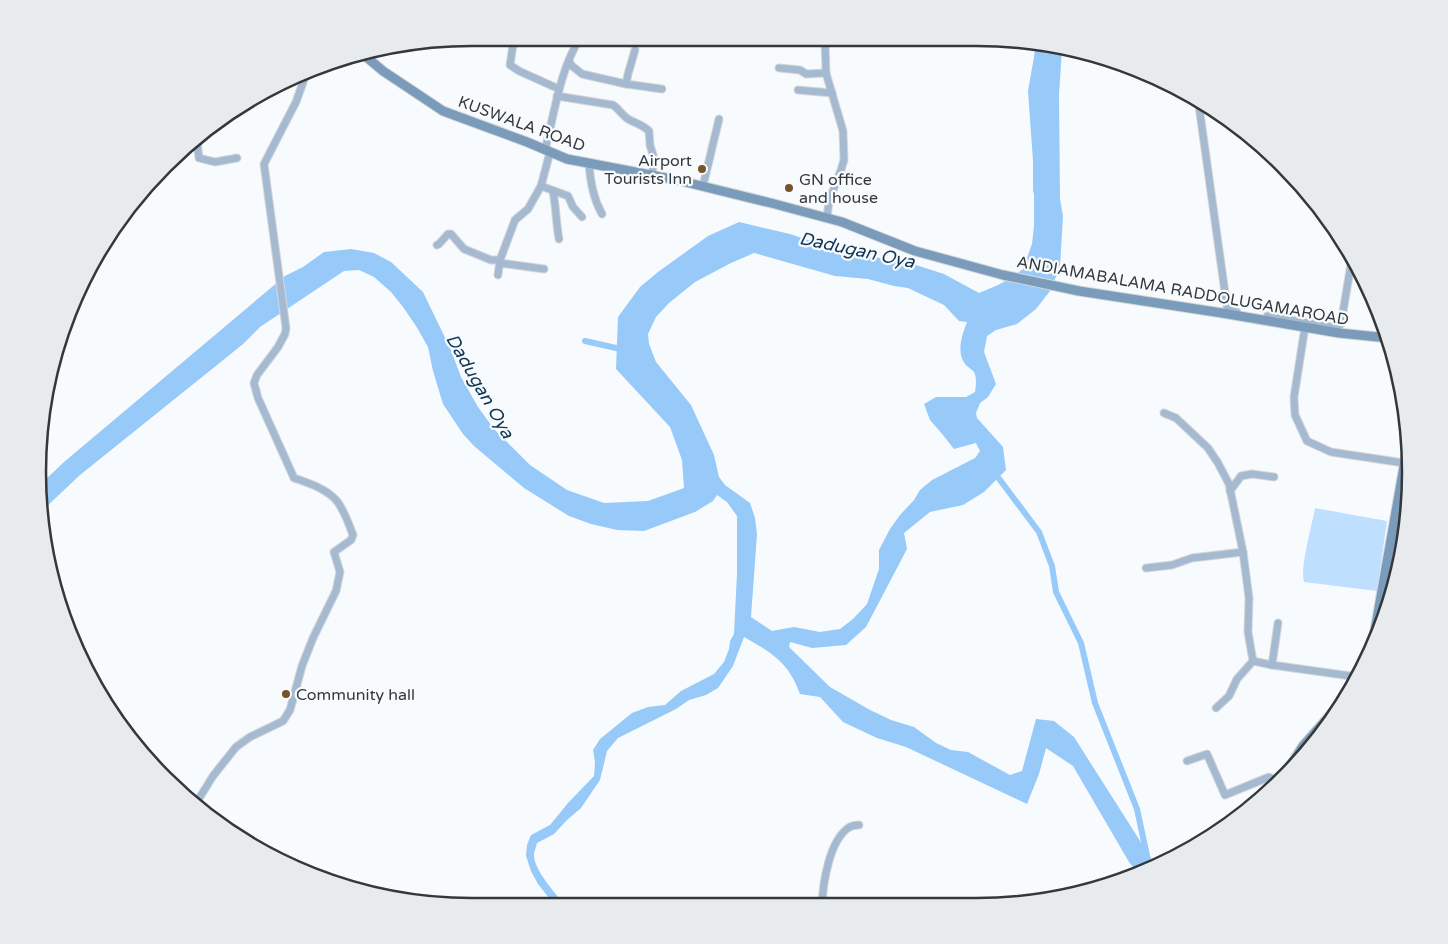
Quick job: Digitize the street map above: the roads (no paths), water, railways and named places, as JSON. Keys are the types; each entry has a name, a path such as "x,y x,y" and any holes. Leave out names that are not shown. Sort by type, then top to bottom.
{"street":[{"path":"513,46 510,65 519,71 558,92 613,105 626,118 645,126 649,131 650,145 654,158 652,175"},
{"path":"498,275 500,262 514,220 528,210 541,186 558,92 575,46"},
{"path":"825,46 826,73 843,131 844,160 829,201 827,218"},
{"path":"626,84 635,50"},
{"name":"KUSWALA ROAD","path":"369,59 383,71 443,111 567,159 703,186 827,218 915,251 1003,275"},
{"path":"569,60 571,65 582,74 626,84 662,89"},
{"path":"779,68 800,70 806,74 826,73"},
{"path":"200,799 236,747 250,737 283,721 290,710 302,666 313,638 336,591 340,572 334,552 351,540 353,535 336,500 322,489 294,478 258,398 254,383 257,374 278,347 286,328 264,164 296,102 303,81"},
{"path":"798,90 832,93"},
{"path":"1199,110 1227,307 1230,310 1337,328 1341,324 1350,269"},
{"path":"703,186 719,119"},
{"path":"198,147 199,158 216,162 237,158"},
{"path":"590,163 590,176 595,201 602,214"},
{"path":"541,186 568,196 573,207 582,217"},
{"path":"553,191 559,239"},
{"path":"436,245 450,234 464,248 491,260 544,269"},
{"name":"ANDIAMABALAMA RADDOLUGAMAROAD","path":"1003,275 1079,291 1380,337"},
{"path":"1305,327 1294,397 1295,415 1307,441 1331,452 1402,463"},
{"path":"1164,413 1176,418 1208,448 1229,484 1243,552 1249,598 1248,632 1254,661"},
{"path":"1230,491 1241,476 1252,474 1274,477"},
{"path":"1378,611 1402,475"},
{"path":"1146,568 1172,565 1192,558 1243,552"},
{"path":"1272,665 1278,623"},
{"path":"1254,661 1350,676"},
{"path":"1216,708 1229,696 1237,679 1254,661"},
{"path":"1187,761 1207,754 1225,795 1269,777 1271,778"},
{"path":"822,898 831,855 839,837 849,827 859,825"}],"waterway":[{"path":"585,341 625,350"},
{"path":"994,472 1039,532 1052,566 1056,592 1081,643 1095,703 1137,809 1148,861"}],"place":[{"name":"Airport Tourists Inn","path":"702,169"},
{"name":"GN office and house","path":"789,188"},
{"name":"Community hall","path":"286,694"}],"water label":[{"name":"Dadugan Oya","path":"857,250"},
{"name":"Dadugan Oya","path":"480,386"}]}
